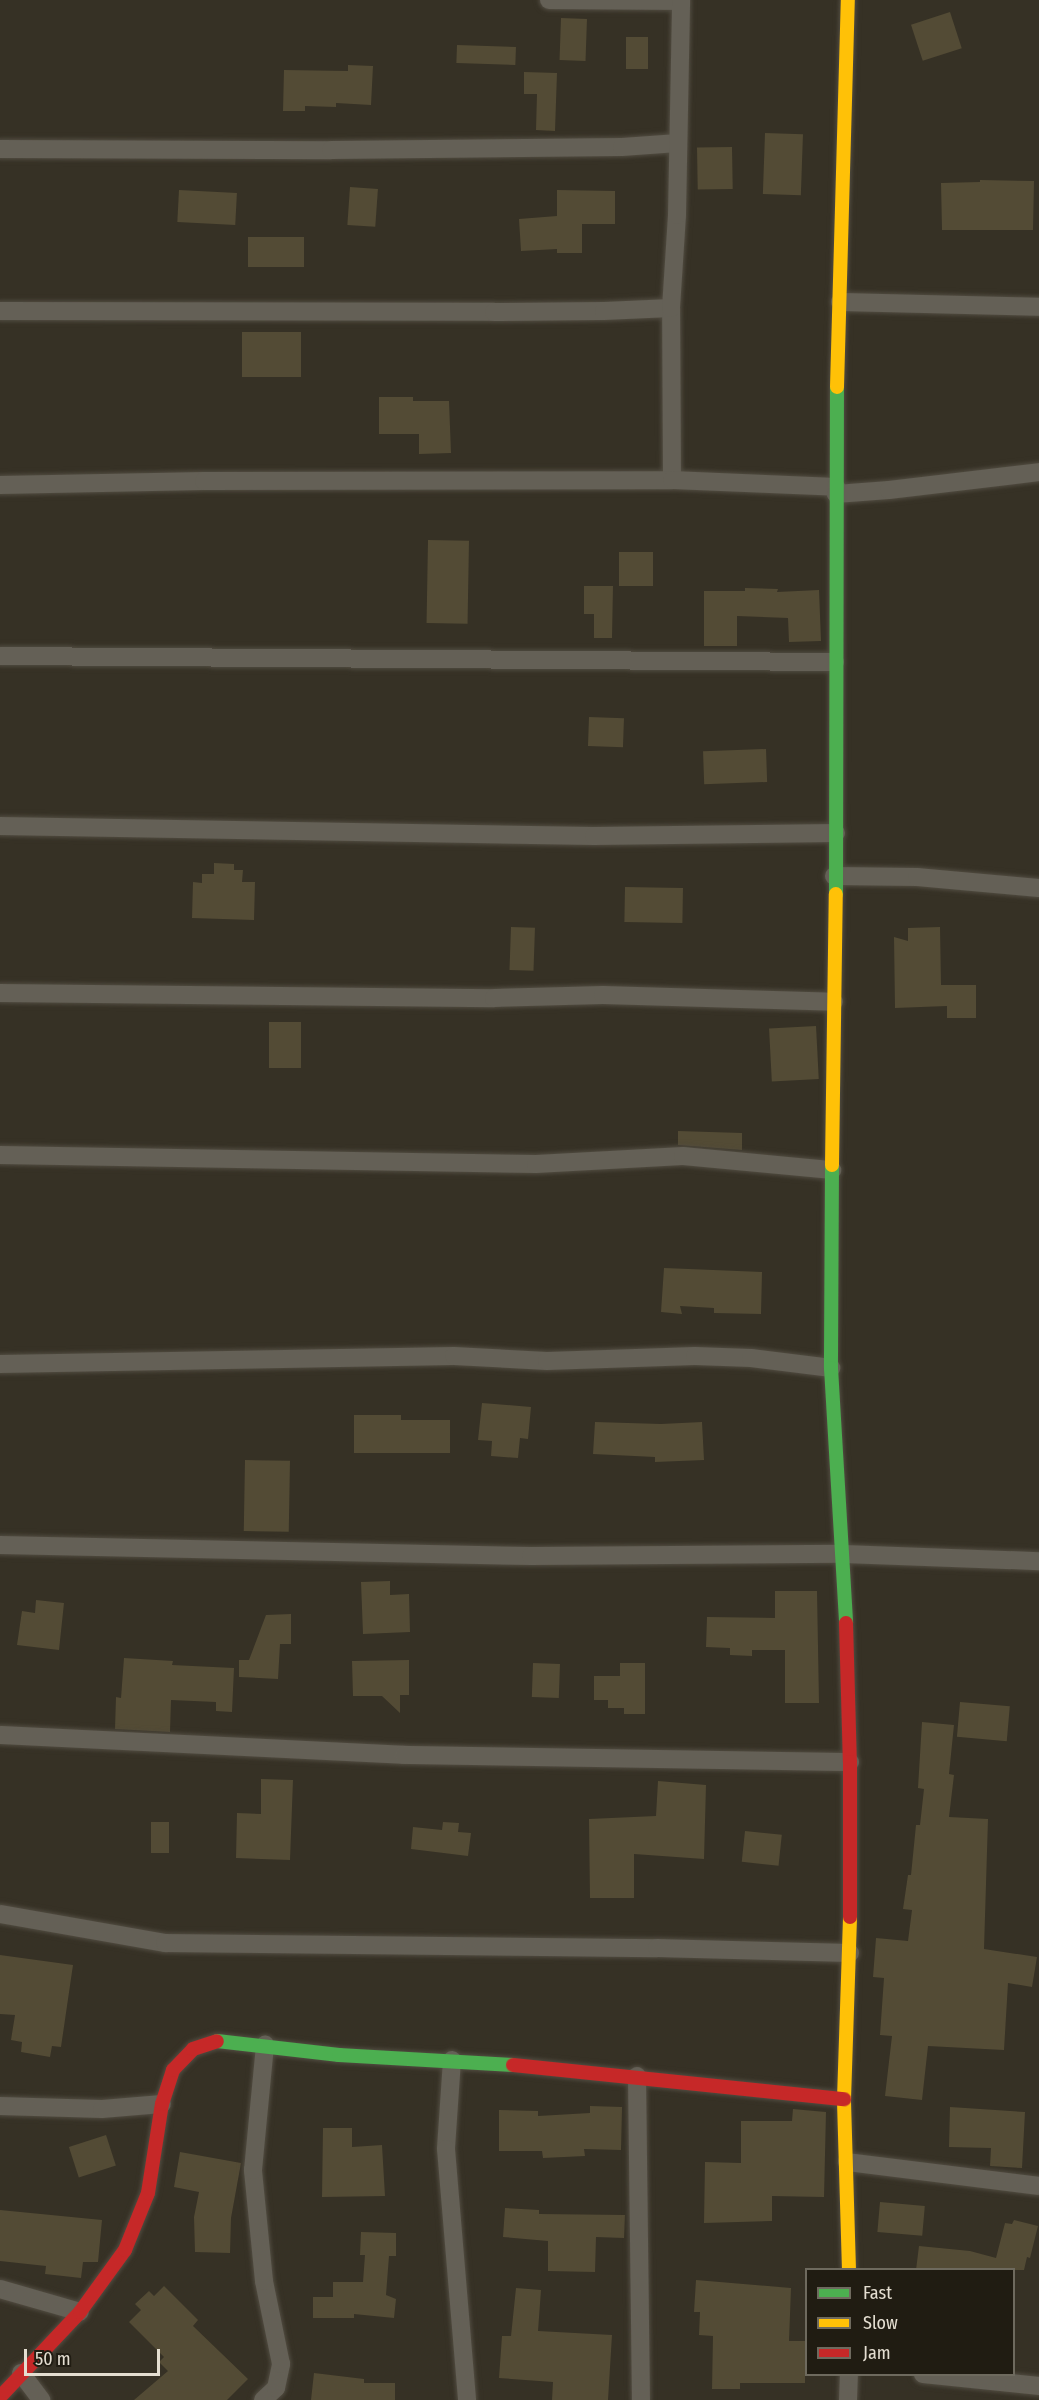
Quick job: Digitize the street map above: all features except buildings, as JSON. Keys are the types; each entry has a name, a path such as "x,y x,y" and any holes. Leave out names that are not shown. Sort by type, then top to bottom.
{"street":[{"path":"549,0 681,0 677,214 671,308 672,480"},
{"path":"836,494 848,0"},
{"path":"0,148 331,150 622,147 678,143"},
{"path":"840,302 1039,307"},
{"path":"0,311 494,312 671,308"},
{"path":"836,494 1039,472"},
{"path":"0,485 204,480 672,480 836,487 835,1108 832,1170 831,1368 835,1465 844,1554 850,1762 850,1953 844,2099 849,2268"},
{"path":"0,656 836,662"},
{"path":"0,826 594,836 836,833"},
{"path":"834,876 917,877 1039,888"},
{"path":"0,993 494,998 603,995 834,1002"},
{"path":"0,1155 524,1164 682,1156 832,1170"},
{"path":"0,1364 454,1356 547,1361 695,1356 751,1358 831,1368"},
{"path":"0,1545 531,1556 844,1554 1039,1561"},
{"path":"0,1735 404,1755 850,1762"},
{"path":"0,1914 165,1943 657,1948 850,1953"},
{"path":"0,2397 80,2312 125,2250 148,2193 162,2104 173,2070 193,2049 219,2040 339,2055 452,2061 637,2076 844,2099"},
{"path":"263,2400 276,2388 281,2364 264,2281 253,2170 265,2045"},
{"path":"452,2061 446,2149 467,2400"},
{"path":"637,2076 641,2400"},
{"path":"0,2106 102,2109 162,2104"},
{"path":"847,2162 1039,2186"},
{"path":"0,2289 80,2312"},
{"path":"21,2373 41,2400"},
{"path":"848,2400 849,2376"},
{"path":"942,2376 1039,2386"}],"traffic: fast":[{"path":"836,894 837,387"},
{"path":"832,1165 831,1368 846,1623"},
{"path":"217,2041 339,2055 513,2065"}],"traffic: slow":[{"path":"837,387 848,0"},
{"path":"832,1165 836,894"},
{"path":"849,2268 844,2099 850,1917"}],"traffic: jam":[{"path":"846,1623 850,1762 850,1917"},
{"path":"0,2397 80,2312 125,2250 148,2193 162,2104 173,2070 193,2049 217,2041"},
{"path":"513,2065 844,2099"}]}
